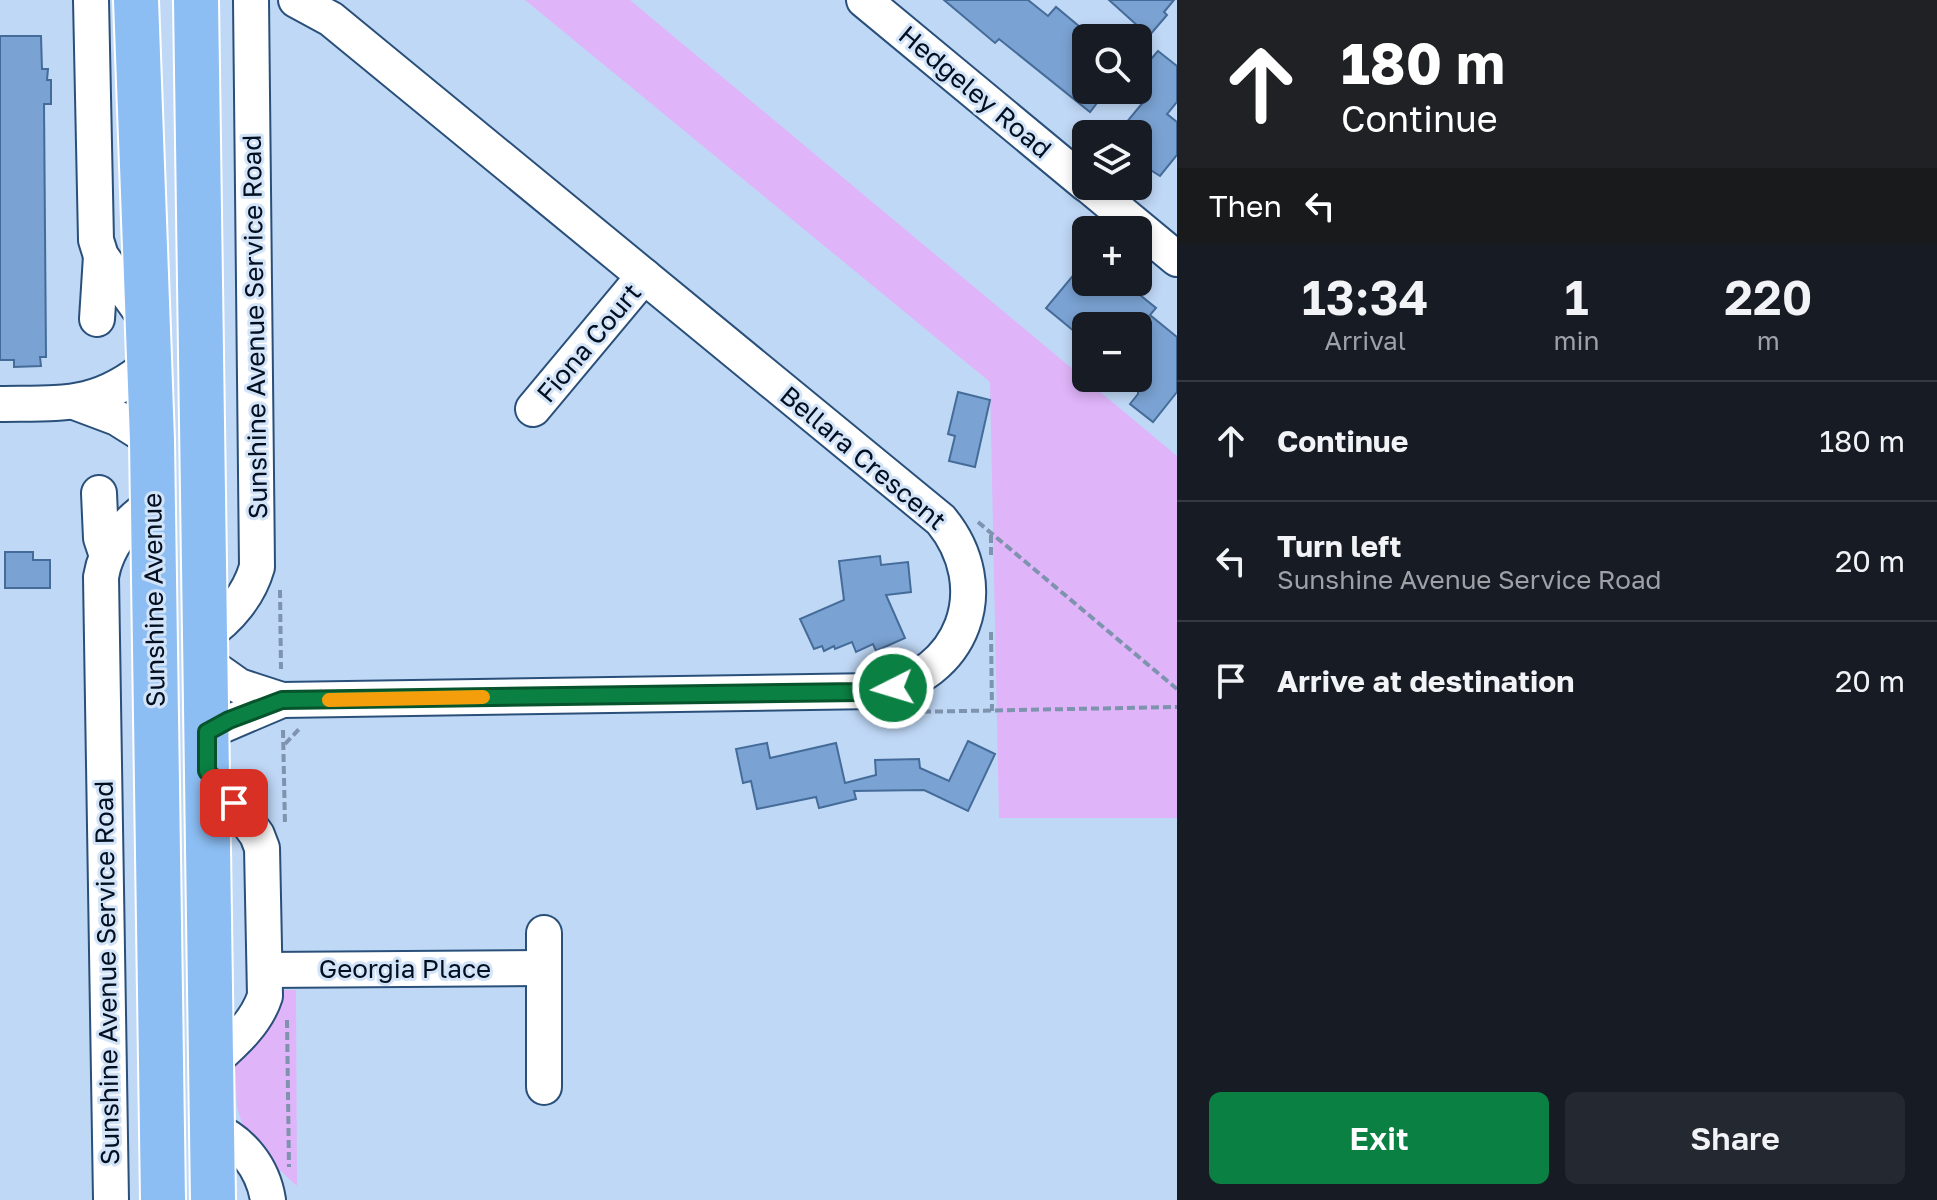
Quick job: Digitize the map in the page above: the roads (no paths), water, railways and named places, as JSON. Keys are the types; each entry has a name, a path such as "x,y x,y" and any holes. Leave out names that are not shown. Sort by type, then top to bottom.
{"main road":[{"name":"Sunshine Avenue","path":"136,0 152,440 163,1200"},
{"path":"141,172 159,0"},
{"name":"Sunshine Avenue","path":"196,0 213,1200"},
{"path":"163,1141 212,1129"}],"street":[{"path":"91,0 94,223 101,256 97,319"},
{"name":"Sunshine Avenue Service Road","path":"205,648 246,593 257,567 251,0"},
{"name":"Bellara Crescent","path":"294,712 860,692 893,688 909,682 939,661 957,636 968,605 968,568 953,535 921,503 331,19 296,0"},
{"name":"Hedgeley Road","path":"864,0 1072,173"},
{"name":"Hedgeley Road","path":"1105,200 1177,259"},
{"path":"101,256 146,319"},
{"name":"Fiona Court","path":"533,409 644,276"},
{"path":"0,404 77,403 122,387 149,365"},
{"path":"77,403 117,418 152,440"},
{"name":"Sunshine Avenue Service Road","path":"99,493 101,538 107,556"},
{"name":"Sunshine Avenue Service Road","path":"111,1200 101,577 107,556 130,522 152,505"},
{"path":"205,648 239,686 294,712"},
{"path":"211,1063 234,1043 261,1007 265,970 262,848 207,752 229,720 294,712"},
{"path":"544,933 544,1087"},
{"name":"Georgia Place","path":"265,970 544,968"},
{"path":"212,1129 230,1136 247,1154 260,1172 268,1200"}]}
